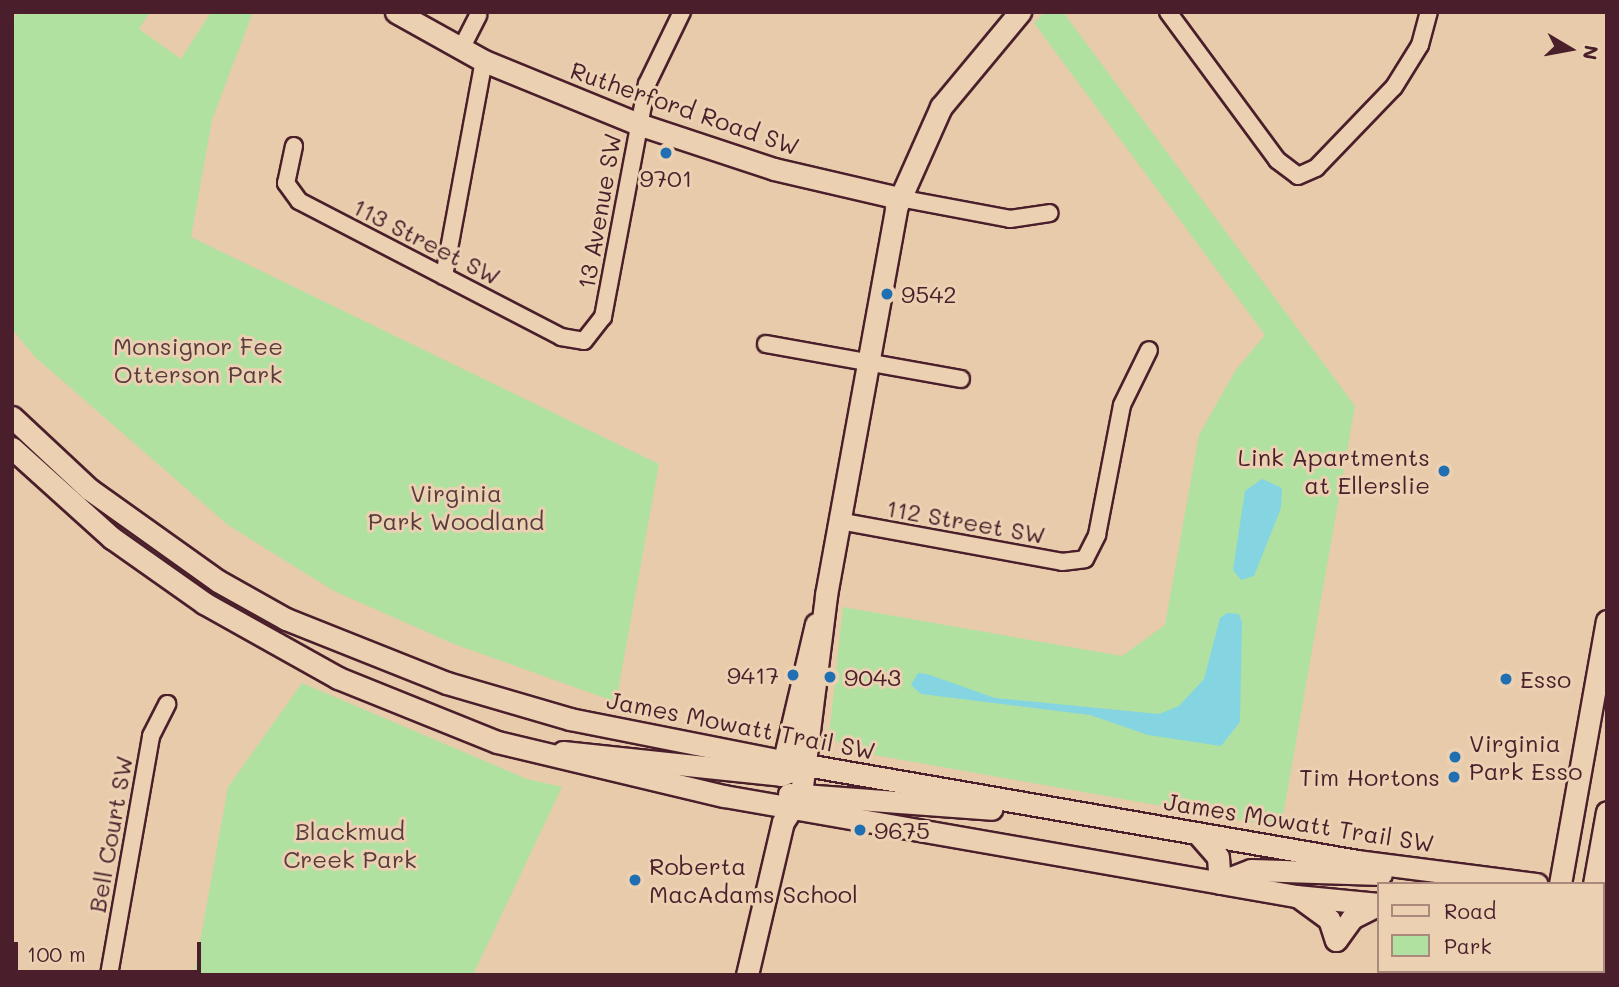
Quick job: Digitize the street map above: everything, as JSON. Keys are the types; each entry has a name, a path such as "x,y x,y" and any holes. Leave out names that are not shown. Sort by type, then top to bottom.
{"main road":[{"name":"Rutherford Road SW","path":"396,12 484,61 638,124 774,169 899,198"},
{"path":"747,975 790,807 806,764 826,595 899,198 940,107 1020,12"},
{"path":"17,424 12,448 111,538 264,639 388,702 514,747 641,780 1296,896 1378,904"},
{"name":"James Mowatt Trail SW","path":"17,424 153,539 286,619 396,665 512,703 782,768 806,764 1198,834 1522,882"},
{"path":"790,807 782,768 804,662 826,595"},
{"path":"1560,882 1607,621"},
{"path":"514,747 782,768"},
{"path":"790,807 1004,810 1049,807"},
{"path":"1594,882 1607,812"},
{"path":"1198,834 1218,857 1220,883"},
{"path":"1220,883 1251,870 1345,876 1421,869"},
{"path":"1296,896 1329,919 1336,940 1352,918 1378,905"}],"street":[{"name":"13 Avenue SW","path":"590,339 603,317 638,124 653,67 682,12"},
{"path":"1168,12 1290,173 1315,168 1394,87 1420,45 1429,12"},
{"path":"461,49 478,15"},
{"path":"444,276 484,61"},
{"name":"113 Street SW","path":"295,146 286,183 299,201 561,337 590,339"},
{"path":"899,198 1010,219 1050,213"},
{"path":"766,344 961,379"},
{"name":"112 Street SW","path":"839,521 1062,562 1085,559 1097,535 1122,405 1149,350"},
{"name":"Bell Court SW","path":"109,975 150,736 166,704"}],"green space":[{"path":"18,12 150,12 139,29 181,59 211,12 253,12 212,120 191,237 659,464 616,702 454,644 334,591 228,525 34,356 12,329 12,21"},
{"path":"1045,12 1063,12 1355,406 1281,827 852,751 829,736 843,607 1122,656 1165,625 1199,435 1235,371 1265,335 1034,23"},
{"name":"Blackmud Creek Park","path":"302,683 527,779 562,787 473,975 194,975 228,787"}],"water":[{"path":"1262,479 1282,488 1281,508 1254,576 1241,580 1233,570 1245,491"},
{"path":"1227,613 1239,614 1242,622 1240,722 1221,746 1148,735 1090,715 921,694 911,685 918,673 927,674 995,698 1159,714 1179,706 1204,679 1220,618"}],"place":[{"name":"9701","path":"666,153"},
{"name":"9542","path":"887,294"},
{"name":"Link Apartments at Ellerslie","path":"1444,471"},
{"name":"9417","path":"793,675"},
{"name":"9043","path":"830,677"},
{"name":"Esso","path":"1506,679"},
{"name":"Virginia Park Esso","path":"1455,757"},
{"name":"Tim Hortons","path":"1454,777"},
{"name":"9675","path":"860,830"},
{"name":"Roberta MacAdams School","path":"635,880"}],"park label":[{"name":"Monsignor Fee Otterson Park","path":"198,360"},
{"name":"Virginia Park Woodland","path":"456,507"}]}
